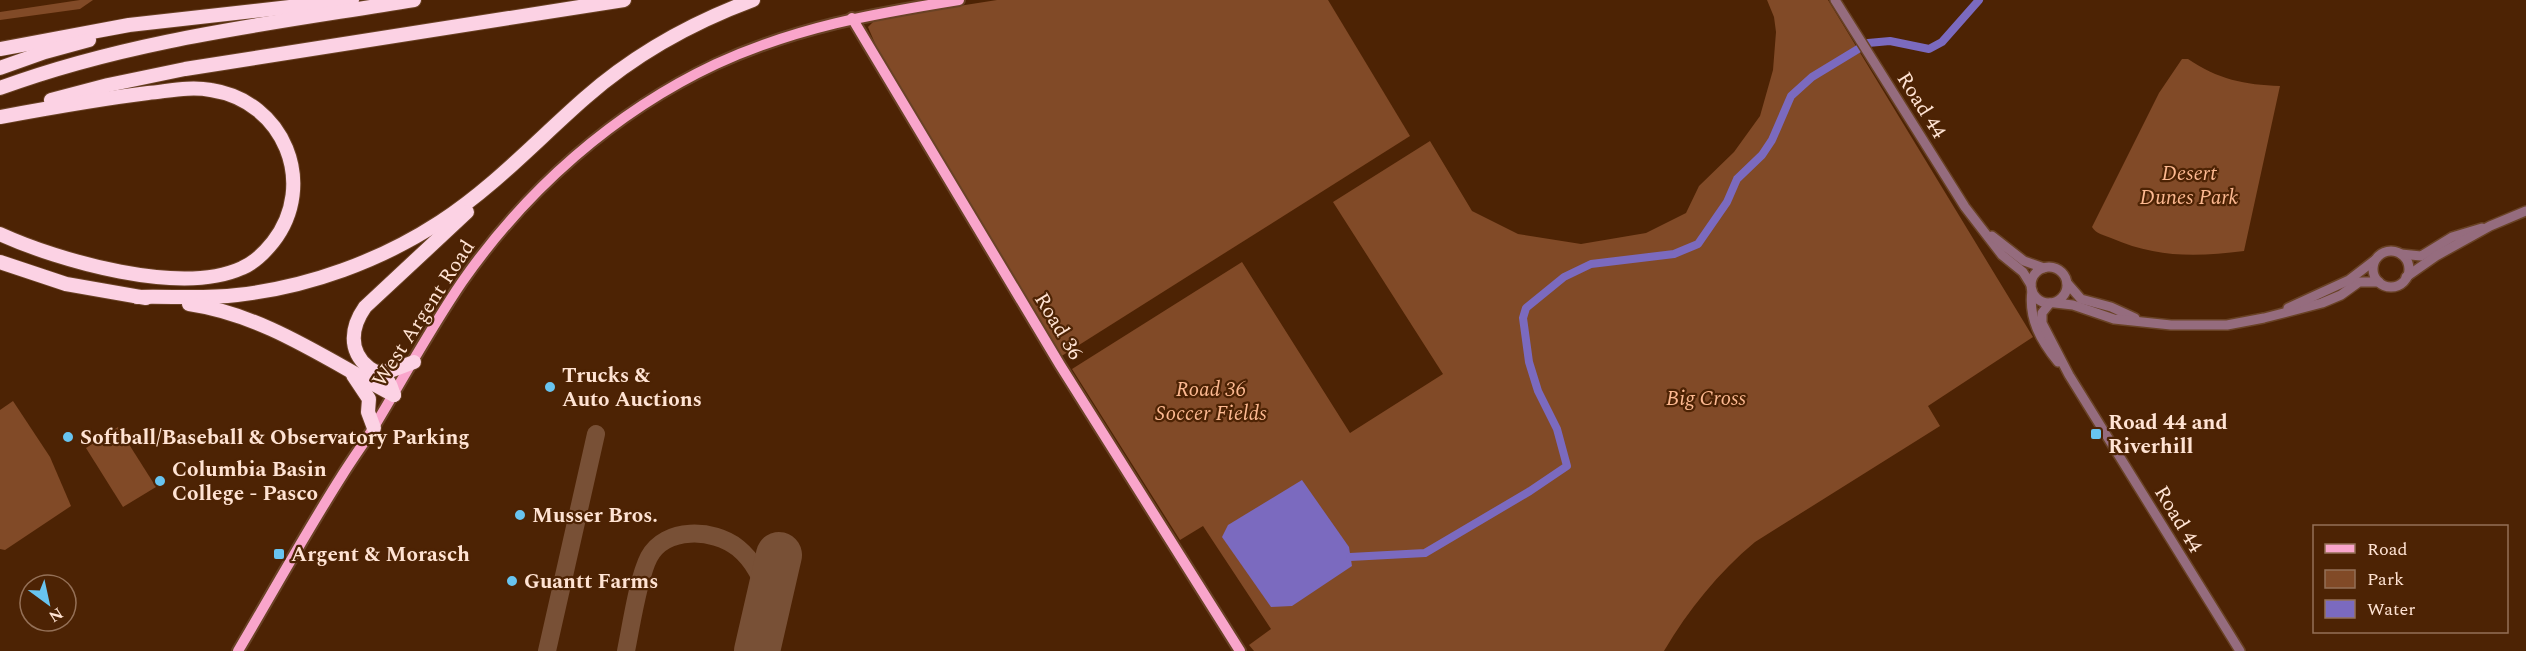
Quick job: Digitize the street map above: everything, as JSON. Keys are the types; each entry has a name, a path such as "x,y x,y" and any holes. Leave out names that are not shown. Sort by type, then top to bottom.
{"highway":[{"path":"0,49 158,21 352,0"},
{"path":"0,88 86,60 157,43 414,0"},
{"path":"0,117 70,95 165,72 624,0"},
{"path":"137,297 236,296 283,287 354,266 398,247 441,222 509,170 586,97 629,63 690,27 753,0"},
{"path":"0,68 45,52 158,21"},
{"path":"0,117 106,98 190,88 211,90 232,94 265,115 284,140 293,170 292,203 283,229 266,251 244,268 216,277 189,279 136,274 88,265 41,251 0,234"},
{"path":"394,395 388,380 367,367 356,352 353,332 358,318 365,307 504,178 509,170"},
{"path":"0,262 66,284 200,306 248,318 300,342 351,373 394,395"},
{"path":"376,372 390,371 414,362"},
{"path":"351,373 369,399 368,412 374,428"}],"main road":[{"name":"West Argent Road","path":"238,651 343,474 374,428 458,288 496,237 543,186 606,131 665,92 716,64 768,43 852,18 959,0"},
{"name":"Road 36","path":"852,18 1060,365 1240,651"}],"street":[{"name":"Road 44","path":"1835,0 1955,193 2002,255 2023,272 2031,287 2031,311 2037,331 2048,350 2069,375"},
{"path":"2273,316 2349,280 2385,252 2394,251 2421,256 2452,237 2490,226 2526,211"},
{"path":"2143,321 2111,307 2080,299 2060,271 2044,268 2035,275 2031,287 2037,298 2052,303 2073,306 2114,319 2199,326 2227,325 2273,316 2333,299 2359,282 2379,282 2392,286 2401,284 2406,277 2429,260 2490,226"},
{"name":"Road 44","path":"1981,227 2019,258 2044,268"},
{"path":"2401,254 2408,265 2406,277"},
{"path":"2375,260 2373,270 2379,282"},
{"path":"2052,303 2063,297 2067,283"},
{"name":"Road 44","path":"2052,303 2042,313 2042,323 2069,375 2240,651"}],"green space":[{"path":"93,0 80,9 0,20 0,12"},
{"path":"997,0 1328,0 1410,136 1060,357 882,60 868,27 876,19"},
{"path":"1767,0 1828,0 2033,337 1928,406 1940,426 1755,542 1705,592 1664,651 1254,651 1249,645 1271,629 1203,526 1180,540 1072,369 1242,262 1350,433 1443,374 1333,202 1430,141 1472,211 1518,234 1581,244 1646,233 1686,213 1699,186 1734,152 1760,116 1773,70 1776,32 1774,17"},
{"name":"Desert Dunes Park","path":"2182,59 2188,59 2210,72 2232,80 2280,86 2244,251 2193,255 2161,252 2128,245 2100,234 2092,227 2159,93"},
{"path":"13,401 50,457 71,506 5,550 0,549 0,410"},
{"path":"118,427 156,487 123,507 86,448"}],"water":[{"path":"1302,480 1349,547 1352,566 1292,606 1271,607 1222,537 1228,525"}],"waterway":[{"path":"1350,557 1425,553 1530,491 1567,466 1557,429 1538,391 1529,362 1523,318 1526,308 1564,277 1591,264 1674,254 1698,244 1727,202 1737,179 1762,155 1772,140 1791,96 1812,77 1868,43 1890,41 1929,49 1942,42 1979,0"}],"taxiway":[{"path":"547,651 596,434"},
{"path":"626,651 645,566 656,547 666,540 690,534 703,534 728,541 749,559 769,598"}],"runway":[{"path":"757,651 779,555"}],"place":[{"name":"Trucks & Auto Auctions","path":"550,387"},
{"name":"Road 44 and Riverhill","path":"2096,434"},
{"name":"Softball/Baseball & Observatory Parking","path":"68,437"},
{"name":"Columbia Basin College - Pasco","path":"160,481"},
{"name":"Musser Bros.","path":"520,515"},
{"name":"Argent & Morasch","path":"279,554"},
{"name":"Guantt Farms","path":"512,581"}],"park label":[{"name":"Big Cross","path":"1706,398"},
{"name":"Road 36 Soccer Fields","path":"1211,401"}]}
